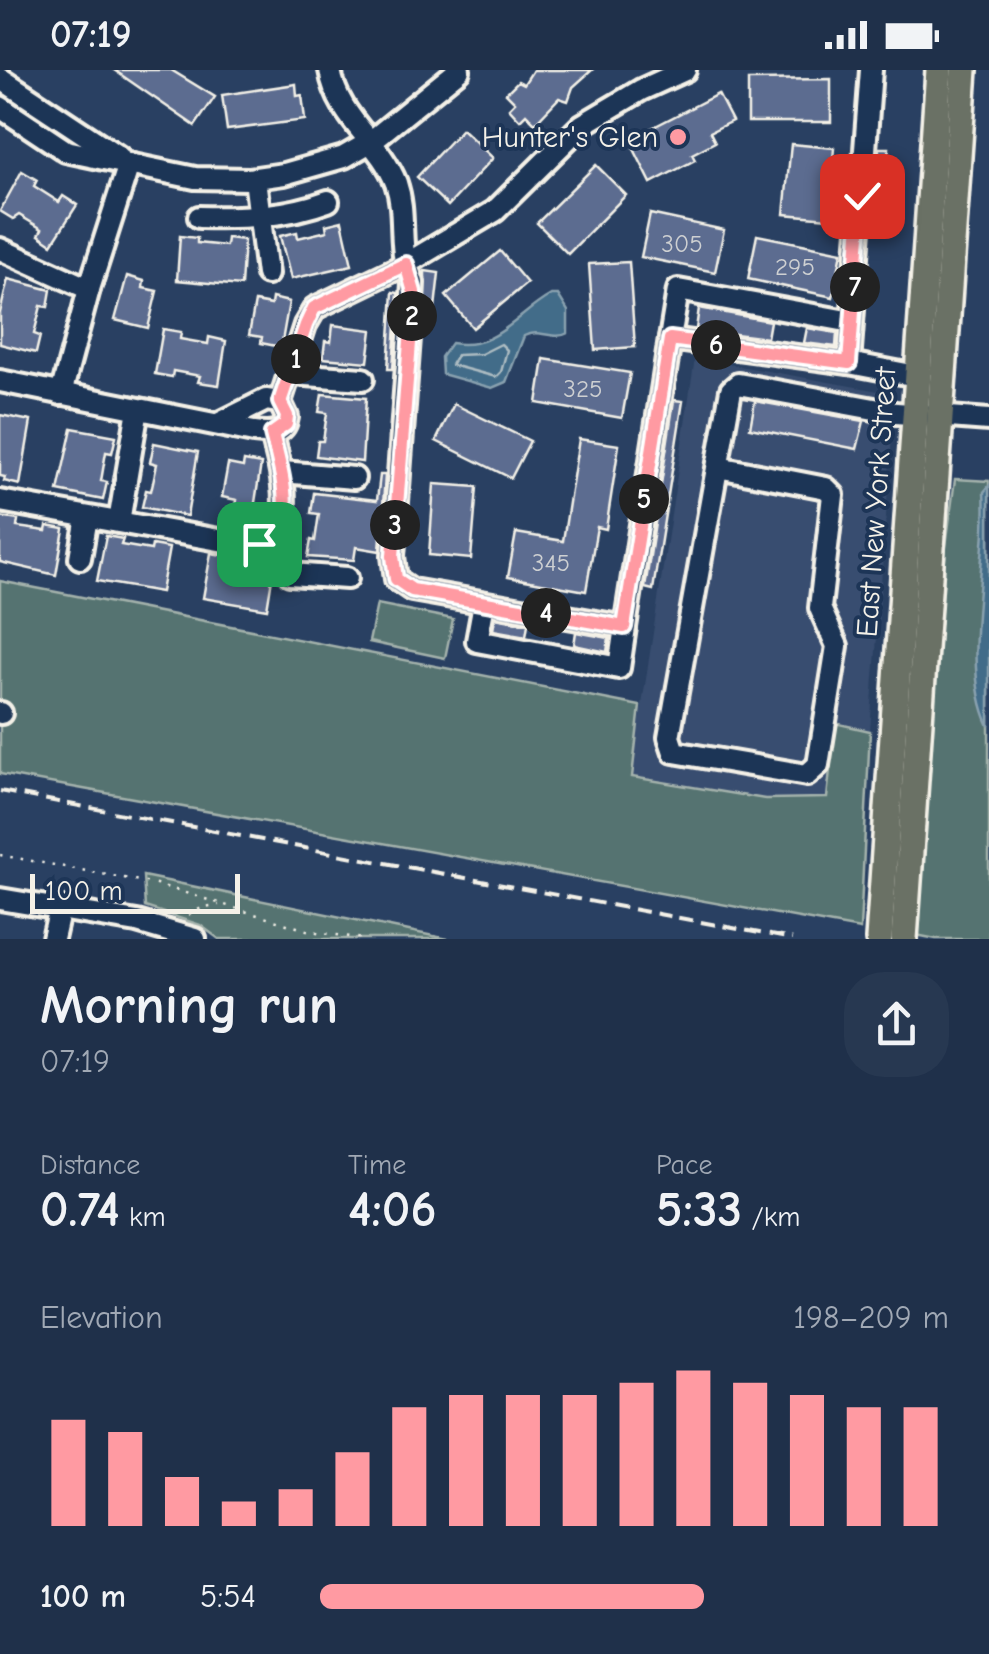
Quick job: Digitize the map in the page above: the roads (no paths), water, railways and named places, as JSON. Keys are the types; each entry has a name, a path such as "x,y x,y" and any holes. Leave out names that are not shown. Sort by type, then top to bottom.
{"main road":[{"name":"East New York Street","path":"928,416 917,376 939,70"},
{"name":"East New York Street","path":"879,939 895,886 928,416 964,70"},
{"name":"East New York Street","path":"895,886 904,939"}],"street":[{"path":"330,70 334,92 355,127 389,168 397,186 406,264 414,292 392,570 396,579 412,590 624,627"},
{"path":"0,107 66,151 194,178 255,179 344,157 370,142 459,70"},
{"path":"631,70 641,90"},
{"path":"849,363 871,70"},
{"path":"0,381 272,434 286,424 287,416 280,402 314,308 406,264 495,211 582,125 674,72"},
{"path":"0,78 129,164"},
{"path":"61,394 129,164"},
{"path":"255,179 267,274"},
{"path":"199,217 260,218 328,202"},
{"path":"0,249 89,290"},
{"path":"484,603 477,641 619,668 678,290 852,322"},
{"path":"670,339 917,376"},
{"path":"292,374 363,379"},
{"path":"718,466 826,488 833,495 820,608 837,646 818,765 807,774 674,752 669,737 731,390 738,384 928,416 989,420"},
{"path":"218,424 266,400 280,402"},
{"path":"119,522 138,408"},
{"path":"0,501 246,545 259,544 281,526 282,472 272,434"},
{"path":"282,472 354,478"},
{"path":"80,558 88,516"},
{"path":"271,538 290,574 347,578"},
{"path":"0,899 137,922 196,939"},
{"path":"53,939 60,908"}],"water":[{"path":"551,295 558,295 568,311 568,333 524,336 506,382 492,388 442,374 441,357 451,343 481,342 493,337"},
{"path":"989,486 989,726 980,700 976,642 984,492"}],"railway":[{"path":"0,791 792,939"}],"place":[{"name":"Hunter's Glen","path":"678,137"}]}
